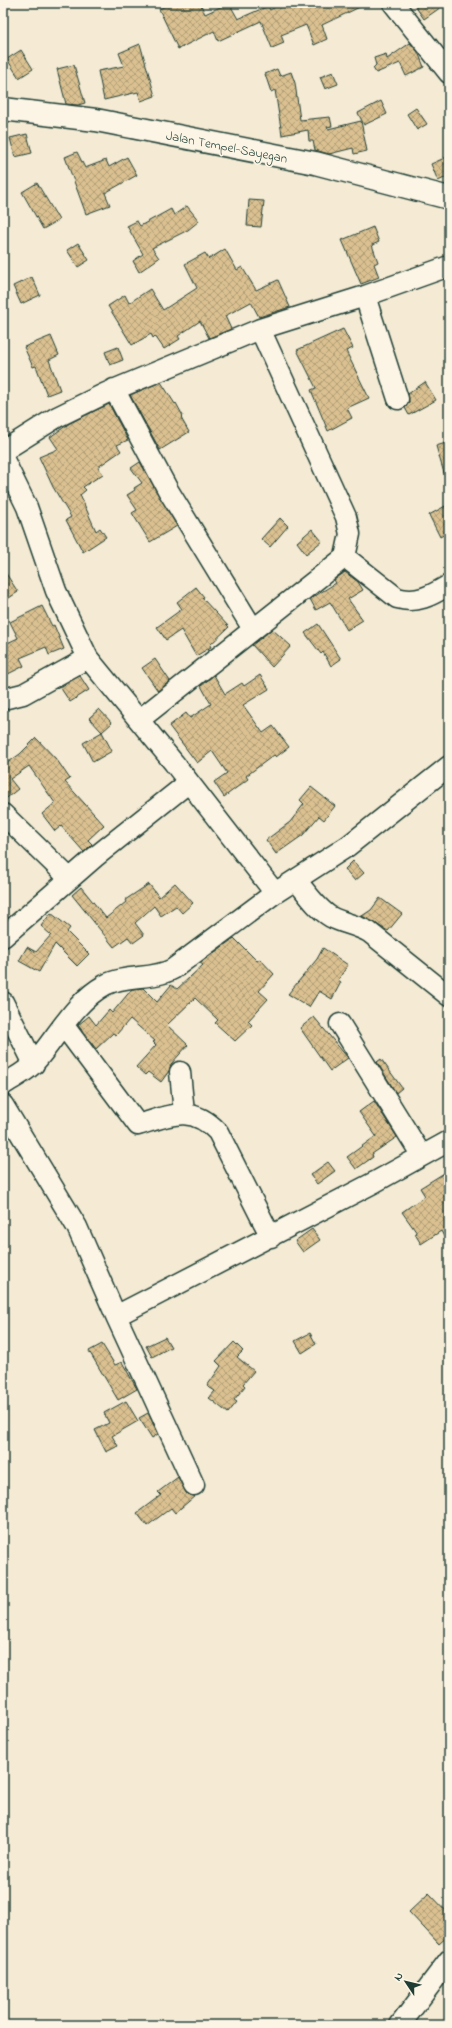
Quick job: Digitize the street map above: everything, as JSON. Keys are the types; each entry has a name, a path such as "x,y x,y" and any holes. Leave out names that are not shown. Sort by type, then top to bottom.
{"main road":[{"name":"Jalan Tempel-Sayegan","path":"3,109 96,120 315,163 449,198"}],"street":[{"path":"393,3 449,73"},
{"path":"3,451 57,417 114,389 260,329 365,296 449,266"},
{"path":"365,296 398,399"},
{"path":"139,720 345,557 350,534 346,517 260,329"},
{"path":"114,389 168,490 253,629"},
{"path":"3,458 27,508 56,591 88,658 139,720 275,893"},
{"path":"345,557 393,595 408,601 425,598 449,585"},
{"path":"3,699 23,694 88,658"},
{"path":"3,1085 34,1064 79,1006 106,985 118,980 167,973 275,893 348,846 449,766"},
{"path":"3,937 95,856 188,783"},
{"path":"3,814 70,879"},
{"path":"296,880 331,917 357,925 369,932 449,996"},
{"path":"3,1002 34,1064"},
{"path":"340,1024 422,1156"},
{"path":"64,1026 131,1128 184,1113 200,1117 210,1123 218,1132 271,1237"},
{"path":"180,1072 184,1113"},
{"path":"3,1105 77,1228 194,1485"},
{"path":"116,1316 271,1237 449,1141"},
{"path":"400,2025 449,1960"}],"building":[{"path":"172,3 200,3 205,14 229,3 238,19 268,6 270,10 282,3 286,8 299,3 368,3 322,25 327,39 314,45 306,25 281,35 284,43 272,48 261,21 218,41 214,31 178,49 159,9"},
{"path":"413,3 447,3 424,19"},
{"path":"410,43 418,52 424,67 406,76 400,63 376,73 373,68 376,65 374,58 386,54 387,59"},
{"path":"140,44 155,96 141,101 138,92 104,100 98,71 124,66 119,53"},
{"path":"21,50 33,69 19,78 7,59"},
{"path":"74,65 85,103 78,105 66,104 57,69"},
{"path":"277,69 280,76 291,72 295,83 300,120 330,117 332,126 327,127 328,129 361,121 367,151 354,154 353,148 329,154 315,150 313,141 309,141 308,130 282,135 275,90 271,92 265,74"},
{"path":"333,72 338,84 325,89 320,77"},
{"path":"381,101 387,114 364,125 358,113"},
{"path":"416,108 427,124 417,130 407,114"},
{"path":"27,134 32,153 15,157 10,138"},
{"path":"77,152 85,168 106,160 109,167 127,157 137,175 105,193 110,205 86,214 65,157"},
{"path":"449,156 449,176 438,181 431,164"},
{"path":"37,183 59,220 43,229 22,192"},
{"path":"249,200 264,201 261,227 247,226"},
{"path":"187,206 199,221 188,230 152,248 159,258 139,272 133,261 143,254 127,226 137,221 140,226 171,209 174,215"},
{"path":"373,227 379,242 372,245 378,262 374,264 379,277 361,284 342,240"},
{"path":"78,243 89,260 78,267 67,250"},
{"path":"225,249 237,270 242,267 256,290 278,280 290,307 259,317 251,302 225,316 231,329 209,338 200,321 178,336 180,339 164,349 155,336 153,338 151,334 132,345 108,306 125,295 129,303 150,289 163,310 197,288 185,264 205,253 209,259"},
{"path":"32,277 40,295 21,304 13,286"},
{"path":"343,329 353,348 346,351 369,398 347,408 352,418 328,431 311,390 316,388 297,350"},
{"path":"51,336 59,355 49,360 60,390 47,395 36,366 33,367 24,347"},
{"path":"118,347 123,360 110,365 105,352"},
{"path":"161,382 175,404 176,403 183,416 181,418 189,432 160,450 130,395"},
{"path":"425,382 436,400 409,415 405,408 409,402 408,394"},
{"path":"109,404 128,440 117,445 121,451 98,467 103,474 83,487 86,490 80,495 96,531 100,528 106,537 83,552 66,520 71,517 53,487 39,457 58,449 50,437 70,423"},
{"path":"449,442 449,480 446,480 436,446"},
{"path":"140,462 177,526 150,542 132,513 137,510 127,495 142,483 131,468"},
{"path":"449,504 449,532 440,537 429,515"},
{"path":"280,518 288,526 270,547 261,539"},
{"path":"312,529 322,541 306,554 297,542"},
{"path":"3,569 18,592 3,602"},
{"path":"345,572 358,582 363,590 348,599 363,620 347,630 330,602 316,610 310,599 336,583 334,580"},
{"path":"196,587 204,597 202,598 229,627 210,645 211,647 196,656 181,630 166,640 157,627 182,609 177,602"},
{"path":"42,606 52,626 54,625 64,649 49,655 46,647 20,658 24,666 8,674 3,665 3,645 18,638 10,622"},
{"path":"318,624 341,659 331,666 323,652 321,654 305,633"},
{"path":"272,629 291,646 272,667 252,645"},
{"path":"155,659 170,681 158,691 142,668"},
{"path":"214,675 225,694 242,683 244,686 260,675 269,689 243,705 263,733 273,726 289,747 276,757 274,755 246,776 248,779 224,797 214,782 227,773 212,751 197,763 169,726 186,713 190,718 211,704 201,686"},
{"path":"80,676 89,690 70,702 60,687"},
{"path":"99,709 112,723 102,732 89,718"},
{"path":"102,732 112,751 93,762 83,743"},
{"path":"36,738 57,760 70,779 65,782 104,825 88,840 92,844 84,852 61,826 55,831 42,814 55,803 29,766 10,779 18,789 3,801 3,766 20,754"},
{"path":"311,787 335,806 324,820 319,816 303,835 276,854 266,840 290,822 304,804 300,800"},
{"path":"353,861 364,873 355,881 345,869"},
{"path":"175,883 193,903 182,913 176,906 161,916 154,906 135,923 144,935 133,943 128,937 114,947 72,895 81,887 106,918 126,902 125,900 149,884 159,897"},
{"path":"380,898 402,914 388,931 362,916 371,910"},
{"path":"51,913 70,928 67,932 89,954 77,966 55,944 39,972 19,961 27,947 36,952 51,935 41,926"},
{"path":"234,938 257,961 260,959 274,974 259,991 268,999 248,1021 252,1025 235,1041 215,1023 218,1020 195,998 167,1025 188,1045 171,1064 169,1071 161,1082 148,1072 145,1075 136,1067 156,1045 153,1042 155,1041 130,1019 116,1035 113,1033 96,1049 78,1025 89,1016 96,1025 109,1010 112,1013 132,989 143,988 157,1002 171,985 177,989 203,965 200,963"},
{"path":"323,948 348,965 338,980 341,982 332,999 319,991 309,1007 288,994 317,959"},
{"path":"314,1017 348,1058 330,1071 300,1028"},
{"path":"381,1059 402,1088 396,1093 377,1062"},
{"path":"374,1101 397,1137 372,1154 373,1157 356,1169 347,1157 376,1136 359,1112"},
{"path":"328,1162 335,1171 317,1184 310,1175"},
{"path":"449,1170 449,1246 441,1231 421,1244 415,1234 417,1233 402,1212 425,1196 420,1188"},
{"path":"312,1229 320,1240 303,1252 295,1241"},
{"path":"310,1333 316,1344 302,1353 295,1341"},
{"path":"165,1337 171,1347 152,1357 146,1346"},
{"path":"234,1342 243,1351 237,1357 254,1371 243,1384 245,1386 234,1400 237,1402 228,1413 209,1398 215,1391 207,1386 221,1366 216,1361"},
{"path":"102,1344 115,1365 122,1362 137,1389 118,1400 89,1351"},
{"path":"126,1401 138,1421 112,1436 118,1446 106,1452 95,1430 109,1423 104,1413"},
{"path":"148,1413 158,1434 152,1438 139,1418"},
{"path":"178,1477 187,1494 195,1496 175,1513 171,1508 147,1526 137,1513 161,1495 158,1492"},
{"path":"429,1893 449,1914 449,1935 439,1944 409,1912"}]}
